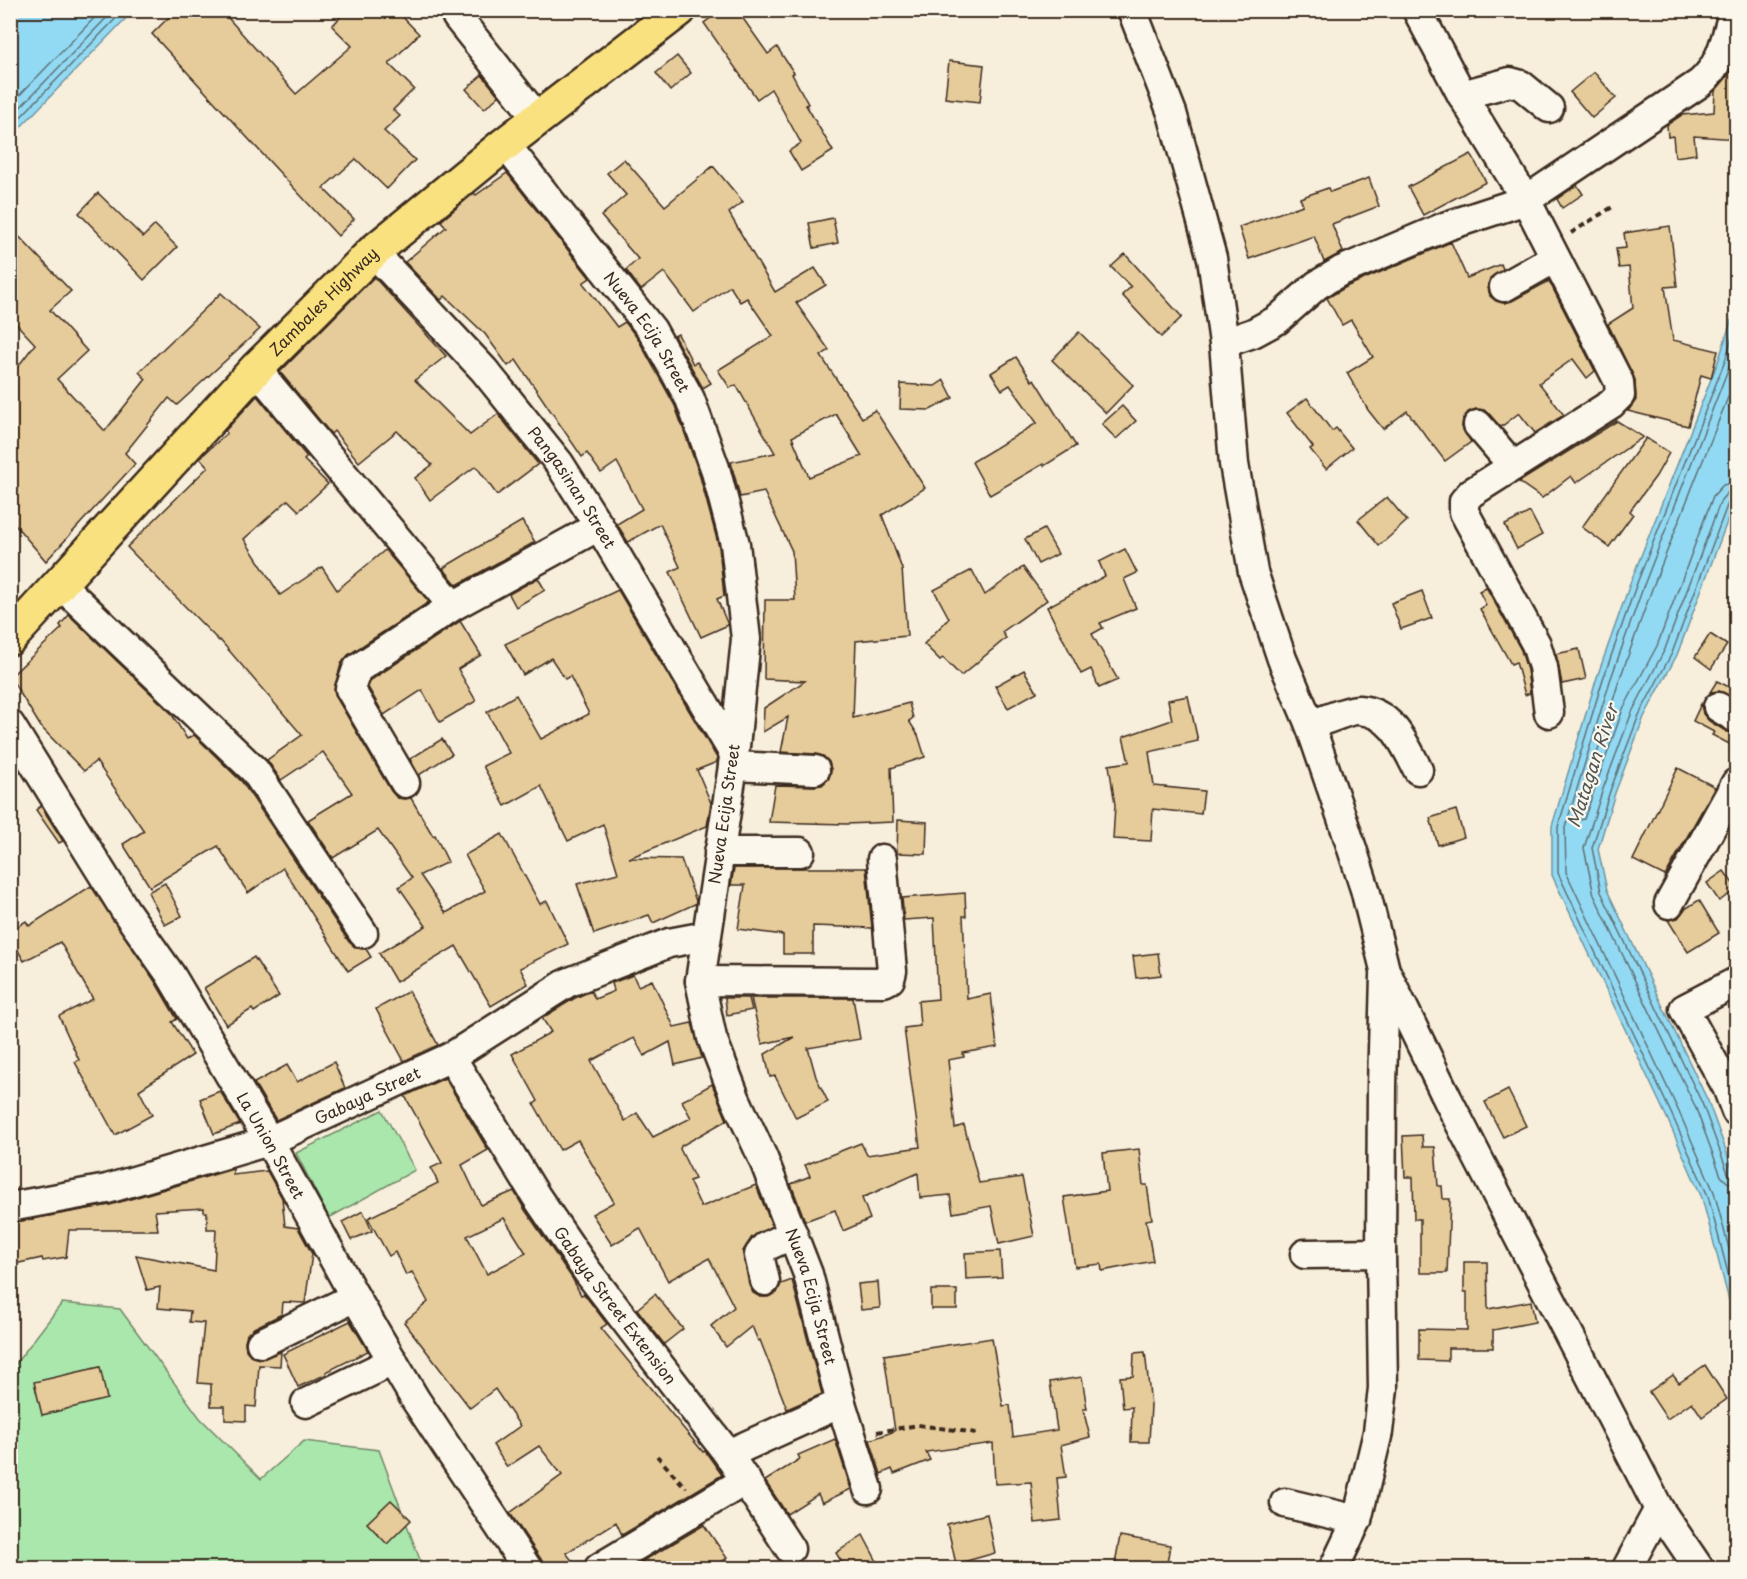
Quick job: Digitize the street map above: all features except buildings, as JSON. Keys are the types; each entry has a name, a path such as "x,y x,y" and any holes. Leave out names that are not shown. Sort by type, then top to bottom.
{"main road":[{"name":"Zambales Highway","path":"10,638 256,369 373,252 505,144 679,10"}],"street":[{"path":"458,10 457,16 468,32 538,119"},
{"path":"1132,10 1172,113 1212,258 1224,343 1234,464 1253,572 1282,659 1310,725 1365,889 1385,970 1448,1100 1659,1509 1699,1569"},
{"path":"1417,10 1462,95 1526,200 1619,382 1620,395 1611,404 1471,493 1464,501 1464,512 1536,644 1543,667 1549,713"},
{"path":"1224,343 1253,333 1277,320 1317,285 1341,271 1447,226 1526,200 1700,83 1712,72 1720,56 1734,10"},
{"path":"1462,95 1510,82 1521,85 1549,108"},
{"name":"Nueva Ecija Street","path":"505,144 652,330 690,399 715,468 735,544 746,639 733,759 700,981 712,1038 735,1100 763,1158 808,1274 841,1403 868,1489"},
{"name":"Pangasinan Street","path":"373,252 483,370 559,463 599,525 733,759"},
{"path":"1504,287 1552,252"},
{"path":"256,369 453,606"},
{"path":"1478,425 1513,466"},
{"path":"405,783 351,689 357,669 453,606 599,525"},
{"path":"60,584 255,771 363,933"},
{"path":"1310,725 1358,710 1382,717 1398,733 1418,770"},
{"name":"La Union Street","path":"10,725 125,910 170,974 269,1141 355,1297 415,1399 527,1569"},
{"path":"733,759 814,770"},
{"path":"1669,904 1737,783"},
{"path":"719,852 800,852"},
{"path":"700,981 801,983 884,982 890,979 892,971 882,859"},
{"name":"Gabaya Street","path":"10,1207 107,1189 269,1141 451,1058 567,983 669,943 706,936"},
{"path":"1334,1569 1357,1520 1378,1432 1383,1388 1381,1253 1385,970"},
{"path":"1737,982 1684,1009 1727,1087 1737,1111"},
{"name":"Gabaya Street Extension","path":"451,1058 536,1196 587,1271 728,1455 790,1549"},
{"path":"765,1281 759,1254 765,1247 793,1234"},
{"path":"1305,1254 1381,1253"},
{"path":"261,1343 355,1297"},
{"path":"306,1404 393,1361"},
{"path":"728,1455 841,1403"},
{"path":"599,1569 746,1480"},
{"path":"1285,1503 1357,1520"},
{"path":"1627,1569 1659,1509"}],"path":[{"path":"1552,252 1614,206"},
{"path":"852,1436 918,1425 977,1433"},
{"path":"657,1456 703,1506"}],"green space":[{"path":"382,1110 415,1170 329,1218 296,1153"},
{"path":"62,1303 120,1309 200,1418 261,1479 304,1441 379,1450 423,1568 11,1568 10,1371"}],"water":[{"path":"10,11 133,11 11,137"},
{"name":"Matagan River","path":"1736,305 1736,498 1677,655 1644,717 1615,793 1598,849 1607,890 1708,1101 1736,1178 1736,1327 1702,1198 1667,1118 1552,875 1552,826 1597,677 1631,581 1719,359"}]}
